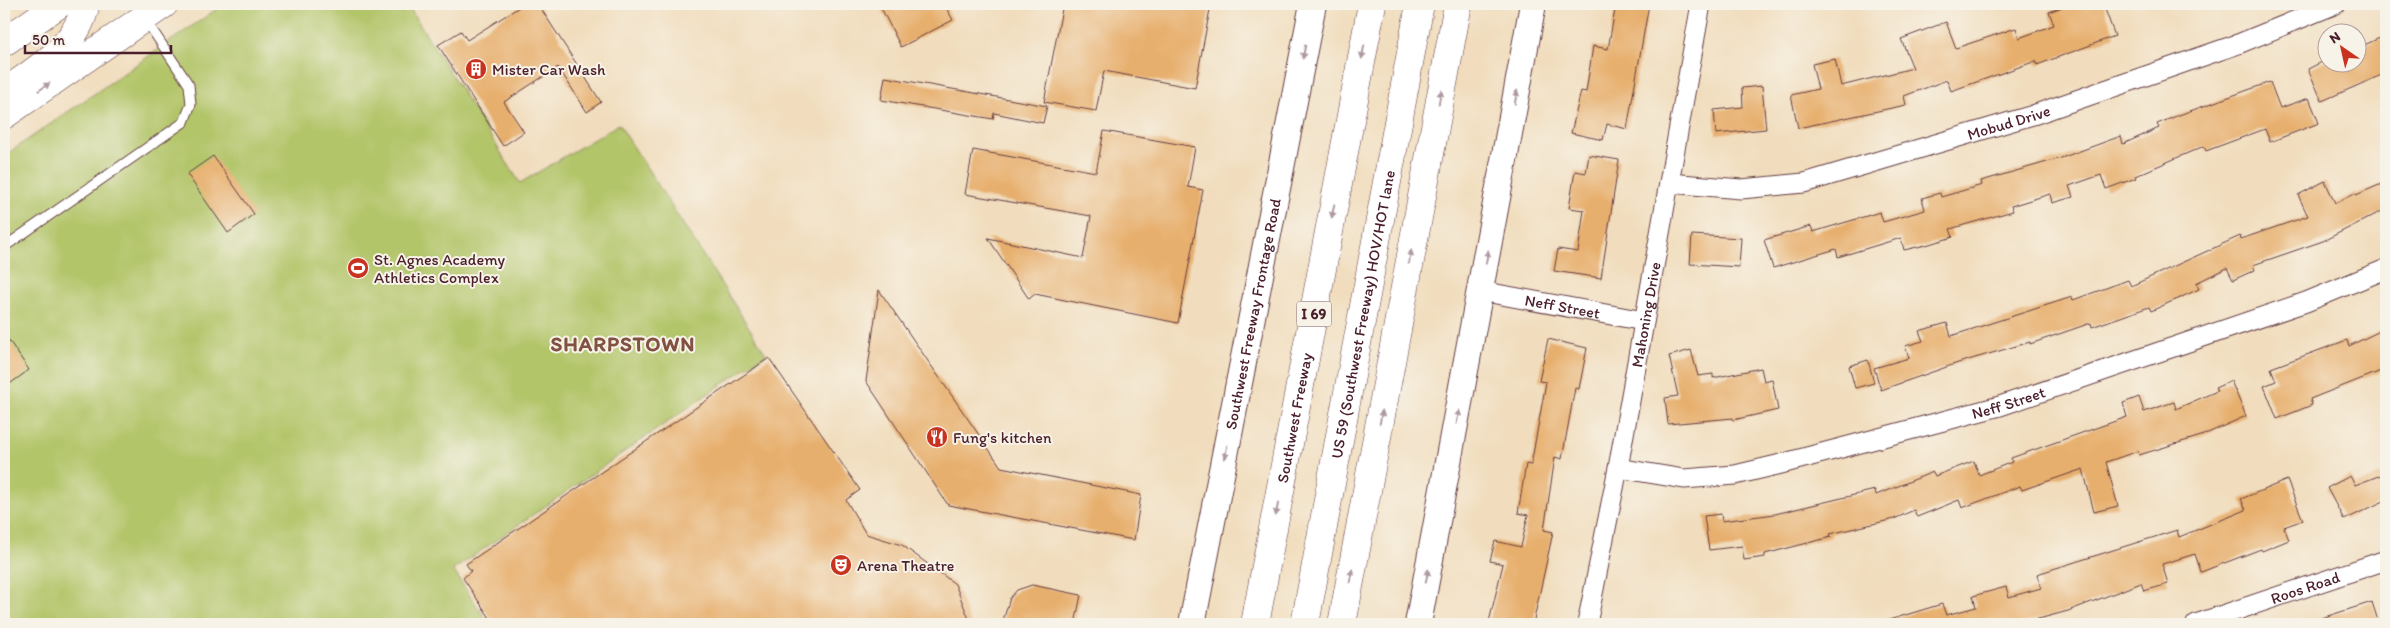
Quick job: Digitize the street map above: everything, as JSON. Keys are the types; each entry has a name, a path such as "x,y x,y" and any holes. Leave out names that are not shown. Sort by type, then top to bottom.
{"main road":[{"path":"4,42 59,4"},
{"path":"4,93 63,48 80,24 84,11 80,4"},
{"name":"Southwest Freeway Frontage Road","path":"1192,624 1313,4"},
{"name":"Southwest Freeway","path":"1256,624 1372,4"},
{"name":"US 59 (Southwest Freeway) HOV/HOT lane","path":"1305,624 1420,4"},
{"path":"1342,624 1458,4"},
{"path":"1418,624 1533,4"},
{"path":"4,115 151,8"}],"street":[{"name":"Mahoning Drive","path":"1588,624 1618,468 1701,4"},
{"name":"Mobud Drive","path":"1669,183 1741,189 1804,182 2033,115 2238,44 2336,4"},
{"name":"Neff Street","path":"1618,468 1684,479 1735,474 1786,463 2000,406 2306,302 2386,269"},
{"name":"Neff Street","path":"1480,291 1644,321"},
{"name":"Roos Road","path":"2196,624 2386,560"}],"lane":[{"path":"4,247 184,122 191,104 189,85 151,8"}],"green space":[{"name":"St. Agnes Academy Athletics Complex","path":"224,4 407,4 520,183 619,124 766,354 453,570 489,624 4,624 4,156"}],"building":[{"path":"524,4 538,4 601,102 587,112 558,67 504,102 524,132 503,146 438,45 461,31 467,40"},
{"path":"879,4 944,4 953,20 901,47"},
{"path":"1063,4 1211,4 1195,88 1104,71 1096,111 1044,102"},
{"path":"1616,4 1649,4 1627,129 1607,124 1603,140 1571,133 1581,91 1586,92 1593,46 1608,49"},
{"path":"2070,4 2103,4 2115,36 2037,65 2036,61 1951,91 1947,80 1904,96 1906,105 1798,128 1791,95 1818,89 1812,64 1835,59 1841,86 1913,68 1901,39 1946,22 1956,48 2016,28 2019,38 2054,25 2049,12"},
{"path":"2386,35 2386,73 2322,101 2308,69 2318,64 2318,72 2368,72 2368,43"},
{"path":"885,77 1047,106 1043,123 994,113 993,119 881,100"},
{"path":"2270,82 2280,108 2309,98 2319,123 2270,142 2265,129 2206,151 2204,146 2135,176 2136,178 2106,189 2101,175 2069,186 2073,197 2052,203 2050,194 2011,206 2013,211 1950,229 1953,237 1926,245 1904,250 1901,238 1838,257 1836,249 1773,268 1764,240 1811,226 1813,232 1880,212 1883,222 1925,210 1922,198 1940,193 1941,197 1982,185 1981,181 2061,158 2121,136 2123,144 2159,128 2157,124"},
{"path":"1762,86 1766,129 1716,134 1714,110 1743,107 1742,88"},
{"path":"1104,131 1195,147 1188,187 1203,190 1178,323 1035,294 1029,299 988,238 1083,258 1091,216 965,194 973,150 1096,172"},
{"path":"1589,155 1619,160 1601,278 1554,271 1558,249 1578,252 1584,210 1569,208 1575,171 1586,173"},
{"path":"213,156 254,214 228,233 187,174"},
{"path":"2325,181 2335,203 2355,193 2356,195 2386,182 2386,209 2323,241 2253,265 2255,270 2233,280 2227,268 2196,283 2199,289 2151,311 2149,307 2092,327 2091,323 2030,344 2030,342 1958,363 1881,390 1874,368 1909,358 1905,346 1923,341 1919,331 1947,323 1951,336 2072,297 2073,300 2128,280 2131,286 2240,236 2241,239 2308,216 2298,195"},
{"path":"1692,235 1741,238 1739,267 1690,264"},
{"path":"879,290 1001,467 1141,495 1134,540 948,505 866,381"},
{"path":"2386,328 2386,369 2310,399 2312,405 2277,419 2264,386 2276,381 2271,368 2347,340 2349,346"},
{"path":"4,333 29,370 4,388"},
{"path":"1548,339 1587,348 1579,389 1575,388 1562,459 1555,457 1544,530 1553,532 1533,624 1499,624 1489,622 1503,564 1490,561 1495,541 1521,547 1528,515 1518,513 1526,464 1531,465 1546,382 1539,381"},
{"path":"1691,350 1698,376 1713,374 1713,378 1761,368 1764,381 1772,379 1778,410 1733,420 1733,418 1668,424 1665,398 1678,396 1669,356"},
{"path":"769,358 860,490 846,500 866,534 902,545 955,584 971,624 494,624 463,578 471,571 466,564"},
{"path":"1868,360 1874,383 1855,388 1849,366"},
{"path":"2231,381 2246,416 2201,436 2139,455 2138,451 2106,462 2118,506 2094,512 2083,469 2022,490 2020,486 1962,508 1959,500 1917,517 1914,510 1894,519 1830,534 1831,537 1765,554 1765,557 1744,560 1742,546 1709,550 1704,516 1721,514 1722,521 1775,514 1875,490 1876,495 1933,472 1935,476 1974,461 1979,475 2012,462 2011,458 2127,417 2123,403 2139,397 2144,412 2174,402 2176,409 2217,391 2215,388"},
{"path":"2386,473 2386,500 2344,520 2327,488 2350,476 2355,485"},
{"path":"2287,480 2303,520 2284,527 2289,540 2262,551 2261,549 2201,572 2195,554 2162,564 2168,584 2144,591 2141,583 2068,611 2020,624 1890,624 1889,620 1942,604 1946,615 1976,607 1973,596 2006,587 2009,597 2041,588 2037,574 2177,530 2179,537 2246,510 2241,499"},
{"path":"1032,585 1081,595 1075,624 1002,624 1010,598 1017,590"},
{"path":"2372,602 2379,624 2313,624 2312,621"}],"place":[{"name":"Mister Car Wash","path":"476,69"},
{"name":"St. Agnes Academy Athletics Complex","path":"358,268"},
{"name":"Fung's kitchen","path":"937,437"},
{"name":"Arena Theatre","path":"841,565"}],"district":[{"name":"SHARPSTOWN","path":"623,343"}]}
